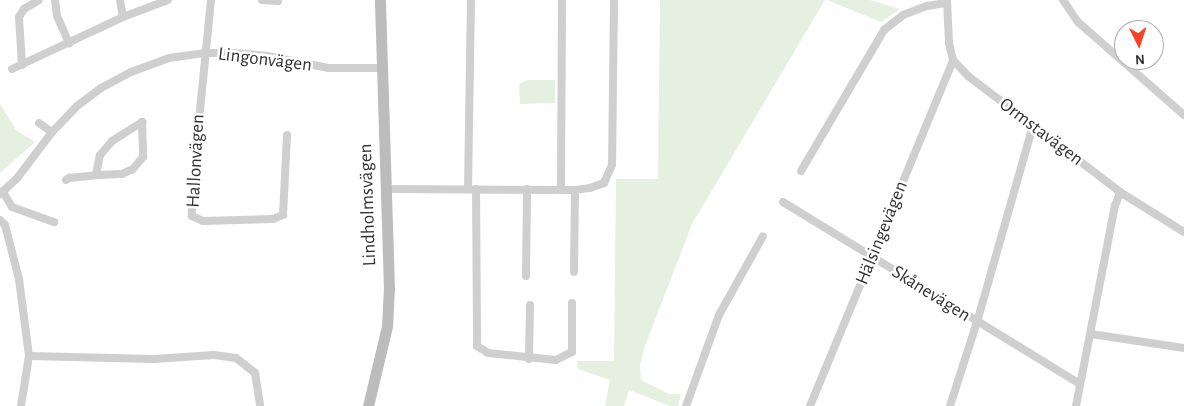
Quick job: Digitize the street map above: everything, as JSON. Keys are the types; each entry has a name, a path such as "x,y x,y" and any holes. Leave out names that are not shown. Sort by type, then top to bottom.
{"main road":[{"name":"Lindholmsvägen","path":"368,406 387,326 389,289 380,0"}],"street":[{"path":"22,65 19,17 24,9 39,0"},
{"path":"55,0 57,16 69,44"},
{"path":"120,0 123,17"},
{"path":"12,69 69,44 123,17 168,0"},
{"path":"204,53 211,0"},
{"path":"262,0 278,1"},
{"path":"471,0 472,189 477,346 488,353 529,359 556,360 572,352 572,303"},
{"path":"561,189 562,0"},
{"path":"385,189 575,190 590,188 604,183 612,165 614,0"},
{"path":"1063,0 1084,28 1184,115"},
{"path":"800,171 888,26 903,15 947,1 949,43 953,60"},
{"name":"Lingonvägen","path":"1,193 18,177 52,132 83,102 101,88 131,72 169,58 204,53 267,56 329,68 381,68"},
{"name":"Hallonvägen","path":"204,53 193,180 192,216 203,221 273,219 283,215 287,135"},
{"name":"Ormstavägen","path":"953,60 968,76 1120,192 1184,232"},
{"name":"Hälsingevägen","path":"810,406 953,60"},
{"path":"66,180 96,175 122,174 132,168 144,157 142,122 112,141 100,155 96,175"},
{"path":"39,123 52,132"},
{"path":"950,406 977,322 1033,126"},
{"path":"526,276 527,189"},
{"path":"574,272 575,190"},
{"path":"1076,406 1115,206 1120,192"},
{"path":"1,193 12,207 54,222"},
{"name":"Skånevägen","path":"783,202 1080,384"},
{"path":"0,220 5,226 20,279 29,356 21,406"},
{"path":"686,406 719,315 763,236"},
{"path":"529,359 530,305"},
{"path":"1091,334 1184,348"},
{"path":"29,356 154,359 214,355 236,358 255,373 260,406"}],"green space":[{"path":"660,0 825,0 692,224 645,346 640,365 641,380 669,394 681,394 678,406 670,406 629,390 624,406 605,406 610,380 578,369 577,361 614,361 616,179 658,179"},
{"path":"827,0 870,0 900,9 881,22"},
{"path":"528,80 555,80 555,103 520,104 519,84"},
{"path":"0,104 16,130 35,142 0,173"}]}
